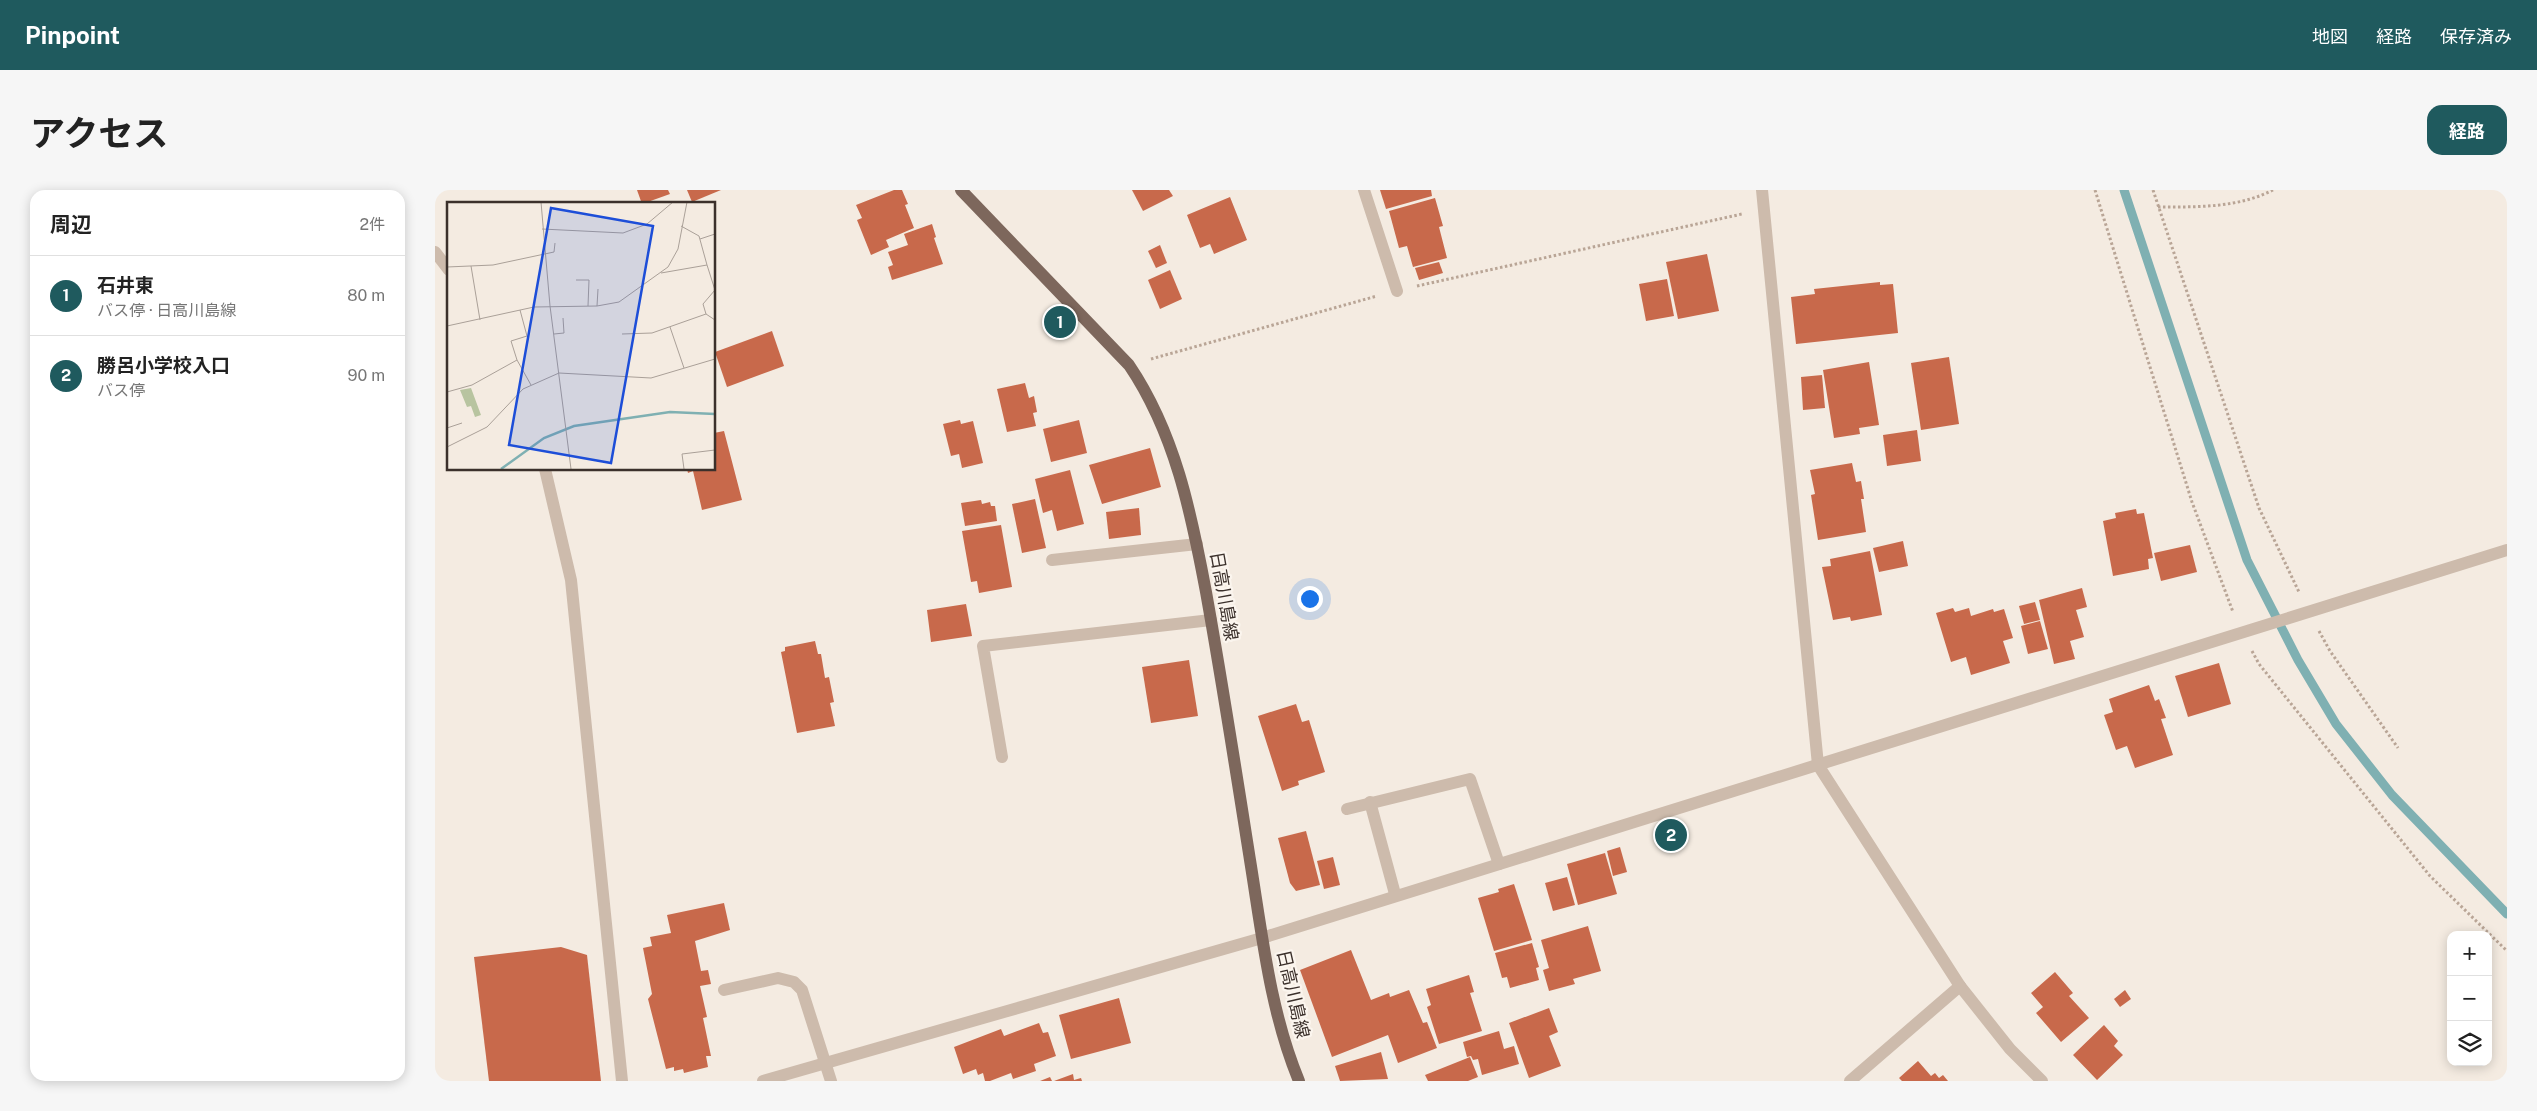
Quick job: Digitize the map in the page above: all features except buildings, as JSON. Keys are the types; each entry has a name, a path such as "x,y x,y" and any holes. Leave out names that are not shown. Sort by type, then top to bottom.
{"main road":[{"name":"日高川島線","path":"961,190 1129,365 1146,390 1164,426 1179,470 1197,544 1262,938 1277,1013 1299,1081"}],"street":[{"path":"1364,190 1397,291"},
{"path":"1762,190 1818,765 1960,986 2009,1049 2042,1081"},
{"path":"435,252 447,267"},
{"path":"545,470 571,580 621,1081"},
{"path":"1051,560 1197,544"},
{"path":"763,1081 1262,938 1395,894 1499,864 2507,550"},
{"path":"1002,757 983,646 1211,620"},
{"path":"1347,809 1470,779 1499,864"},
{"path":"1370,802 1395,894"},
{"path":"724,990 778,978 794,982 802,990 824,1064 831,1081"},
{"path":"1850,1081 1960,986"}],"path":[{"path":"2095,190 2192,502 2225,595 2242,634 2259,664 2430,876 2507,951"},
{"path":"2153,190 2259,508 2307,613 2330,651 2398,748"},
{"path":"2158,207 2210,207 2257,198 2273,190"},
{"path":"1129,365 1397,291 1765,209"}],"waterway":[{"path":"2124,190 2247,560 2298,660 2336,724 2392,795 2507,914"}],"place":[{"name":"石井東","path":"1060,322"},
{"name":"勝呂小学校入口","path":"1671,835"}]}
